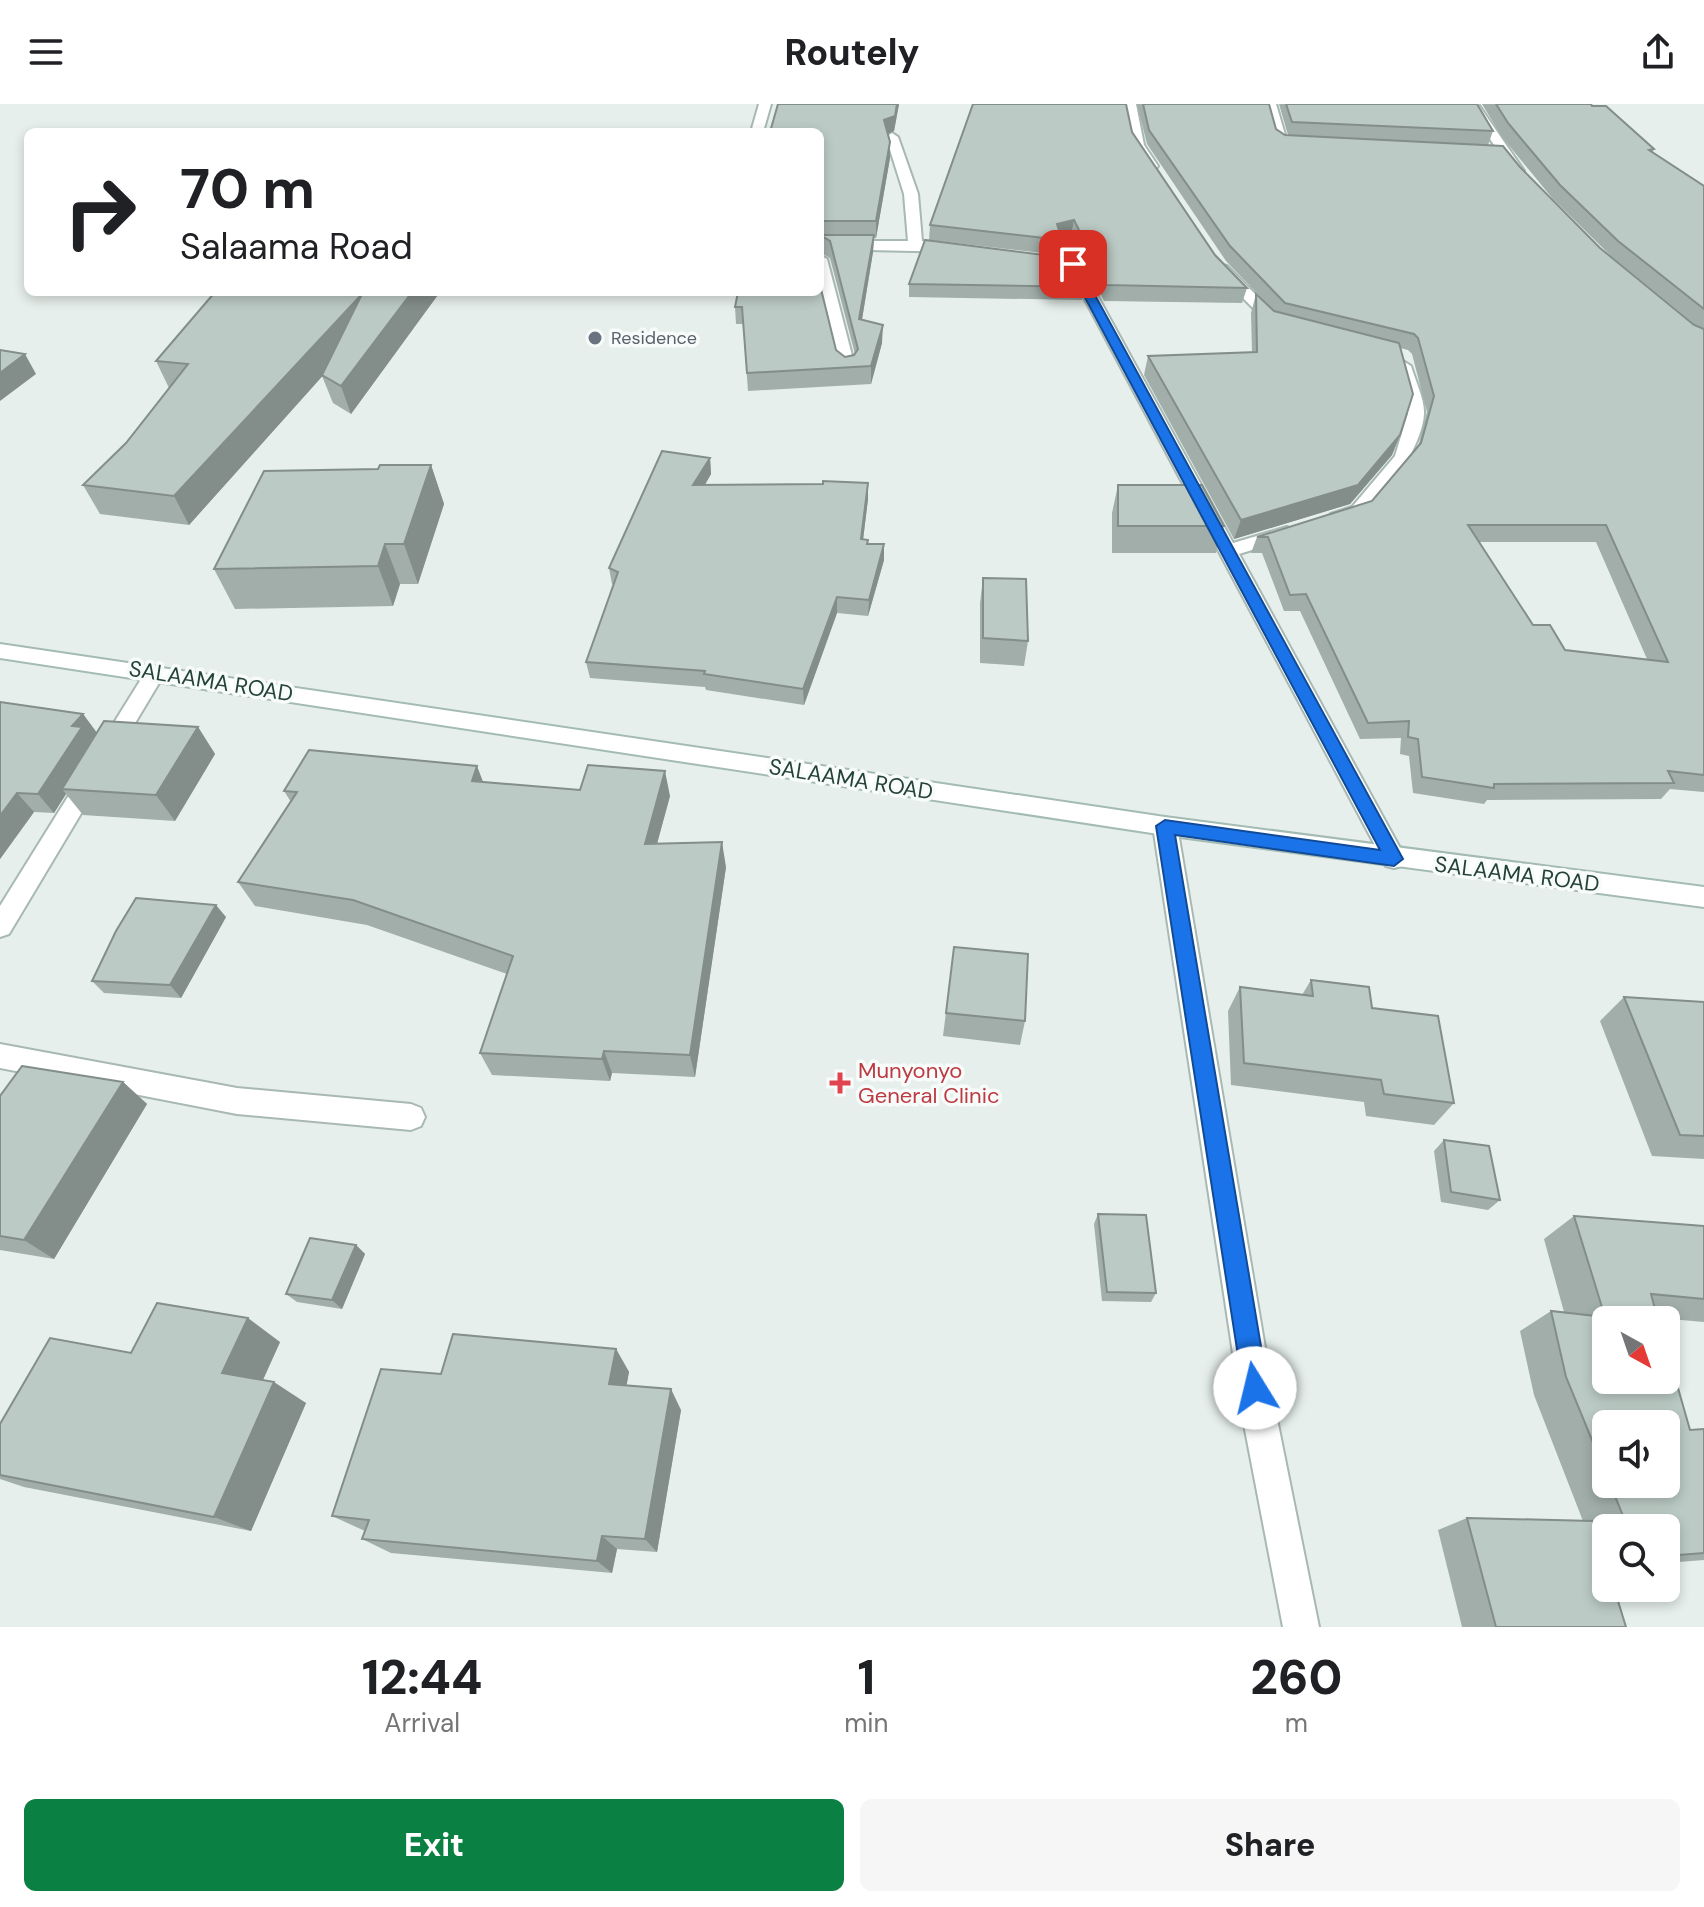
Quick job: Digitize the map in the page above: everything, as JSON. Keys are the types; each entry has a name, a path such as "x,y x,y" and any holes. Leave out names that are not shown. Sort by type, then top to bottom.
{"street":[{"path":"758,128 765,104"},
{"path":"1130,104 1138,145 1163,181"},
{"path":"1270,104 1281,142 1313,143"},
{"path":"1472,104 1503,153 1530,186"},
{"path":"892,137 911,194 915,245"},
{"path":"1487,152 1503,153"},
{"path":"1065,241 1065,262 1228,551 1394,859"},
{"path":"824,245 915,245 971,251"},
{"path":"1211,254 1274,324 1288,327"},
{"path":"824,275 847,367"},
{"path":"1228,551 1358,511 1403,457 1416,413 1401,356 1387,353"},
{"name":"SALAAMA ROAD","path":"0,651 1165,826 1394,859 1704,897"},
{"path":"0,927 155,673"},
{"path":"1165,826 1260,1419 1301,1627"},
{"path":"0,1056 237,1101 411,1117"}],"building":[{"path":"778,104 897,104 895,116 884,120 890,142 876,221 824,221 824,128 771,128"},
{"path":"973,104 1126,104 1132,132 1215,255 1247,288 1106,285 1074,220 1057,224 1062,240 930,225"},
{"path":"1143,104 1269,104 1276,129 1285,135 1503,146 1600,248 1694,325 1704,329 1704,775 1668,771 1674,783 1494,784 1494,788 1422,777 1418,739 1408,737 1409,721 1368,723 1306,594 1290,595 1268,537 1257,537 1372,501 1421,443 1434,396 1418,338 1414,334 1285,303 1230,246 1149,130","holes":["1468,525 1606,525 1668,662 1565,650 1550,625 1533,625"]},
{"path":"1286,104 1477,104 1493,131 1292,122"},
{"path":"1496,104 1606,106 1654,149 1649,150 1704,186 1704,309 1618,241 1560,185"},
{"path":"824,235 874,235 859,319 883,325 871,366 747,373 742,307 735,307 737,296 823,296 836,350 845,357 854,355 858,349 830,241"},
{"path":"925,240 1068,258 1084,287 909,284"},
{"path":"1256,294 1274,311 1399,343 1413,394 1400,435 1358,485 1241,520 1148,356 1257,352"},
{"path":"212,296 360,296 174,496 83,485 126,443 188,364 156,361"},
{"path":"361,296 409,296 341,386 322,375"},
{"path":"0,350 25,354 0,373"},
{"path":"662,451 710,458 693,485 823,484 823,481 868,483 861,539 868,540 867,544 884,544 869,600 837,597 803,689 704,674 705,671 586,662 618,572 609,568"},
{"path":"380,465 431,465 404,544 385,544 378,566 214,569 264,471 378,469"},
{"path":"1118,485 1202,485 1224,526 1118,526"},
{"path":"983,578 1026,579 1028,641 983,638"},
{"path":"0,702 83,714 72,726 82,727 38,794 17,793 0,816"},
{"path":"104,721 198,727 156,795 62,789"},
{"path":"309,750 477,766 472,781 580,790 588,765 665,771 645,844 722,842 690,1055 604,1051 602,1059 480,1053 513,956 353,900 238,882 297,792 284,791"},
{"path":"136,898 216,905 170,985 92,981 116,931"},
{"path":"954,947 1028,954 1025,1021 946,1013"},
{"path":"1311,980 1369,987 1372,1008 1438,1016 1454,1103 1384,1094 1381,1080 1244,1063 1240,987 1313,996"},
{"path":"1624,997 1704,1002 1704,1136 1680,1135"},
{"path":"22,1066 123,1082 24,1240 0,1236 0,1096"},
{"path":"1444,1140 1489,1146 1500,1200 1451,1192"},
{"path":"1098,1214 1146,1215 1156,1293 1107,1292"},
{"path":"1574,1216 1704,1226 1704,1299 1651,1294 1654,1306 1602,1306"},
{"path":"310,1238 356,1245 332,1300 286,1294"},
{"path":"157,1303 248,1318 222,1373 274,1382 214,1517 0,1475 0,1424 50,1338 131,1353"},
{"path":"1551,1311 1592,1316 1592,1394 1680,1394 1690,1430 1704,1429 1704,1553 1680,1555 1680,1514 1622,1514 1616,1498 1680,1498 1680,1410 1592,1410 1592,1440 1566,1377"},
{"path":"453,1334 616,1349 609,1384 671,1389 645,1539 602,1536 597,1561 362,1539 369,1520 332,1516 381,1369 441,1374"},
{"path":"1467,1518 1592,1521 1592,1602 1618,1602 1626,1627 1496,1627"}],"place":[{"name":"Residence","path":"595,338"},
{"name":"Munyonyo General Clinic","path":"840,1083"}],"route":[{"path":"1073,264 1394,859 1165,826 1255,1388"}]}
